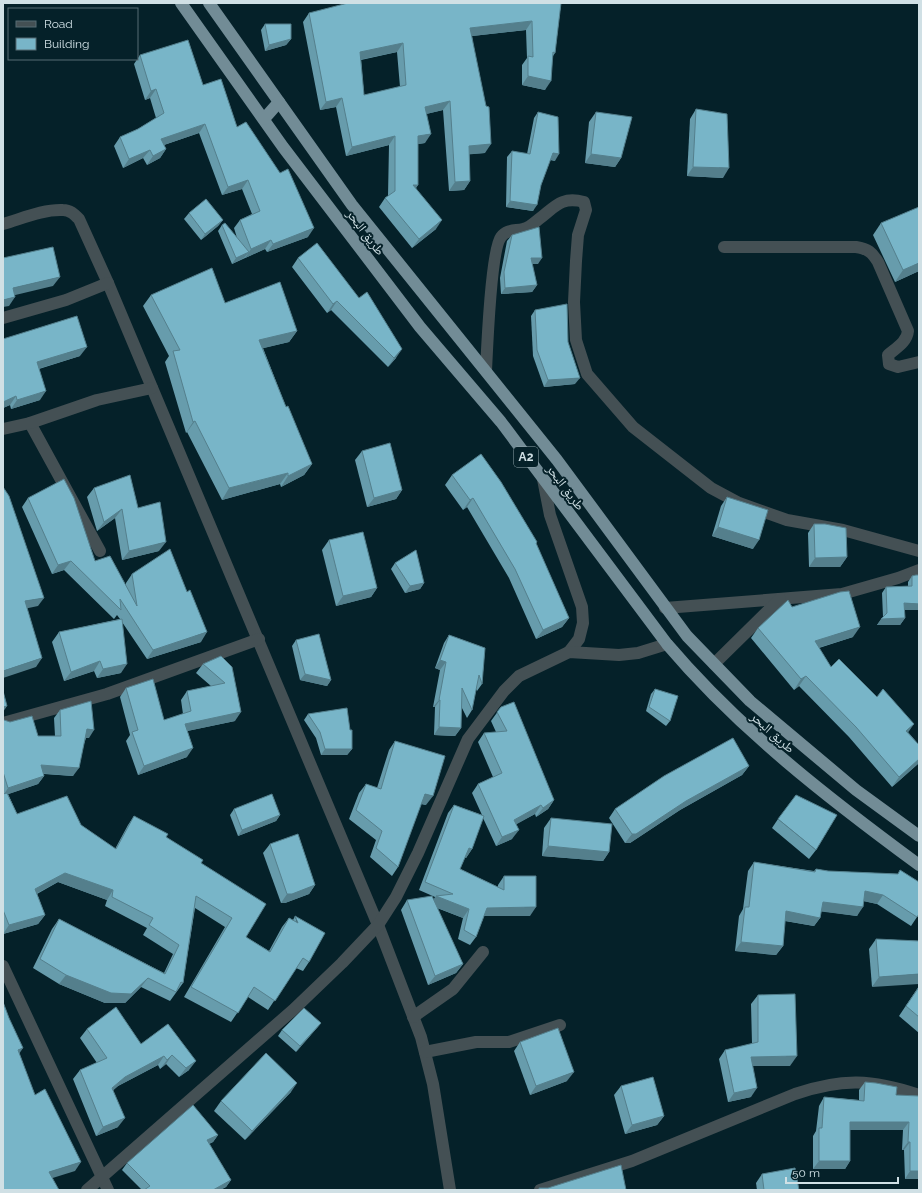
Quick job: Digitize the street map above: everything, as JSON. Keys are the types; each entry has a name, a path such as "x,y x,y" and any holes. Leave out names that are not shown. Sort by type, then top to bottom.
{"highway":[{"name":"طريق البحر","path":"181,3 283,147 420,327 501,422 667,644 726,708 763,743 844,809 919,865"},
{"name":"طريق البحر","path":"209,3 352,205 557,460 687,636 750,701 850,785 919,836"},
{"path":"264,119 279,102"},
{"path":"370,261 384,245"}],"street":[{"path":"486,371 497,244 501,237 511,230 524,229 558,202 573,199 584,202 586,210 578,235 576,261 574,302 576,340 587,374 633,427 711,488 739,503 787,520 843,530 919,551"},
{"path":"3,224 53,211 64,210 73,213 79,219 108,283 260,639 378,925 425,1052 433,1084 450,1190"},
{"path":"724,247 856,247 867,249 873,254 878,262 908,331 908,336 904,341 888,355 889,364 898,367 919,362"},
{"path":"3,318 66,300 108,283"},
{"path":"3,429 30,423 97,400 152,388"},
{"path":"30,423 100,551"},
{"path":"87,1190 293,1010 342,963 378,925 396,897 418,853 468,739 482,718 504,691 519,676 569,652 579,639 583,623 582,607 550,515 543,479"},
{"path":"665,608 842,594 898,578 919,570"},
{"path":"714,664 780,599"},
{"path":"3,723 107,694 260,639"},
{"path":"569,652 619,655 638,653 667,644"},
{"path":"413,1017 453,989 484,952"},
{"path":"3,966 108,1190"},
{"path":"425,1052 476,1042 509,1042 560,1025"},
{"path":"540,1190 632,1161 820,1085 869,1082 894,1086 919,1095"}],"building":[{"path":"348,3 561,3 555,53 553,52 551,81 528,76 528,56 533,57 532,21 470,28 486,106 489,107 491,144 469,146 470,181 455,182 450,101 425,107 431,134 418,136 418,185 413,185 442,220 419,239 385,198 395,191 395,136 352,147 342,98 326,102 309,13","holes":["403,43 406,85 364,95 360,52"]},
{"path":"265,24 291,24 291,39 269,45"},
{"path":"188,40 203,85 221,79 237,127 246,122 280,173 288,169 314,228 273,244 271,240 251,249 240,220 260,211 248,180 228,187 205,124 161,139 166,149 153,156 150,150 129,159 120,137 138,129 164,113 156,89 151,91 140,55"},
{"path":"696,109 727,114 729,168 693,167"},
{"path":"538,112 558,117 559,154 553,153 541,185 537,205 510,201 512,151 530,154"},
{"path":"596,112 632,117 621,158 591,154"},
{"path":"206,199 223,220 205,234 189,213"},
{"path":"919,207 919,263 903,270 881,223"},
{"path":"225,223 249,252 236,258 222,225"},
{"path":"539,227 542,258 531,258 537,285 505,288 504,272 512,235"},
{"path":"317,243 359,298 367,292 402,349 394,358 337,301 333,304 298,258"},
{"path":"53,247 60,277 13,288 15,297 3,300 3,258"},
{"path":"212,268 225,303 280,282 297,331 259,340 286,407 288,406 312,464 288,476 288,473 229,488 195,421 193,422 173,351 180,350 151,295"},
{"path":"567,304 568,342 580,378 548,380 537,350 535,310"},
{"path":"77,316 87,347 37,362 46,391 17,400 16,396 3,402 3,339"},
{"path":"390,443 402,490 374,498 362,451"},
{"path":"481,454 501,482 537,542 536,543 569,618 543,630 515,569 473,498 470,500 452,475"},
{"path":"130,475 138,508 160,502 166,542 129,551 122,509 104,522 94,488"},
{"path":"64,479 74,498 95,561 110,556 137,606 132,574 170,549 187,592 190,590 207,632 153,650 120,599 121,610 71,561 58,565 28,498"},
{"path":"3,487 9,496 44,598 25,601 42,658 3,671"},
{"path":"727,497 768,510 759,540 718,527"},
{"path":"814,524 825,524 846,528 847,557 815,558"},
{"path":"363,532 377,588 343,596 329,540"},
{"path":"416,550 424,583 410,586 395,563"},
{"path":"919,575 919,604 904,603 905,618 881,619 887,613 886,587 912,586 912,576"},
{"path":"849,591 860,627 815,641 831,667 839,659 877,697 883,689 914,724 906,731 919,745 919,759 899,777 856,727 806,676 801,679 758,628 788,600 792,607 840,592"},
{"path":"122,619 127,664 103,669 100,661 71,672 59,632"},
{"path":"319,634 331,680 305,674 296,640"},
{"path":"449,635 485,648 482,684 479,675 472,710 462,688 461,728 439,727 439,700 446,662 440,660"},
{"path":"221,656 232,667 241,712 185,724 193,748 144,766 132,732 138,730 126,688 153,679 164,720 191,711 187,691 225,683 203,664"},
{"path":"655,689 678,696 670,721 649,707"},
{"path":"3,691 7,706 3,707"},
{"path":"91,701 94,730 87,729 79,768 41,765 44,776 8,788 3,772 3,719 10,722 32,716 38,736 61,736 60,710"},
{"path":"514,702 554,800 543,808 541,805 514,820 519,830 502,837 478,784 502,773 484,733 507,731 497,712 501,707"},
{"path":"347,708 350,730 352,730 352,749 325,749 320,732 308,714"},
{"path":"733,738 749,766 686,801 636,834 632,834 615,809 664,776"},
{"path":"395,741 445,756 433,796 425,794 398,867 376,848 382,831 356,810 366,784 381,789"},
{"path":"7,793 17,814 67,796 81,825 116,849 134,816 168,834 166,837 203,860 201,863 266,904 246,937 270,952 289,918 298,923 295,916 325,933 309,962 303,958 275,1001 254,987 238,1013 191,987 232,918 196,896 183,983 181,982 176,992 148,978 131,994 111,993 66,975 40,959 59,919 165,974 179,945 149,925 153,918 112,897 113,890 65,873 35,889 45,915 9,925 3,910 3,794"},
{"path":"272,794 280,815 242,830 234,809"},
{"path":"796,795 837,815 816,850 778,819"},
{"path":"454,805 484,816 472,849 469,848 460,869 504,890 504,876 536,876 536,907 487,908 476,937 464,930 469,909 436,896 453,894 425,882"},
{"path":"551,818 612,824 609,852 548,846"},
{"path":"298,834 315,885 292,894 287,894 270,844"},
{"path":"754,862 815,872 816,869 828,871 898,874 900,870 919,882 919,914 917,917 883,895 865,891 863,907 823,902 820,918 786,911 783,946 741,942 745,907 749,907"},
{"path":"432,896 463,964 435,976 407,900"},
{"path":"876,939 919,941 919,974 879,977"},
{"path":"919,987 919,1017 906,1006"},
{"path":"795,994 797,1056 751,1057 757,1088 734,1093 725,1050 758,1042 758,995"},
{"path":"3,1002 23,1048 18,1050 35,1095 45,1089 81,1162 49,1172 59,1190 3,1190"},
{"path":"116,1007 141,1044 168,1024 196,1061 186,1068 172,1055 167,1060 164,1056 125,1077 112,1088 125,1118 103,1127 80,1070 107,1058 87,1029"},
{"path":"304,1008 321,1023 300,1046 282,1030"},
{"path":"558,1028 574,1072 536,1086 520,1042"},
{"path":"266,1053 297,1083 252,1131 221,1101"},
{"path":"653,1077 664,1116 632,1125 621,1086"},
{"path":"865,1082 897,1087 896,1095 919,1096 919,1171 910,1171 910,1142 908,1142 909,1122 850,1122 850,1161 819,1161 819,1128 822,1128 824,1097 864,1101"},
{"path":"193,1105 218,1135 207,1140 231,1180 213,1190 144,1190 150,1186 127,1163"},
{"path":"621,1165 626,1190 539,1190 539,1188 548,1188"},
{"path":"795,1168 799,1190 764,1190 762,1174"}]}
